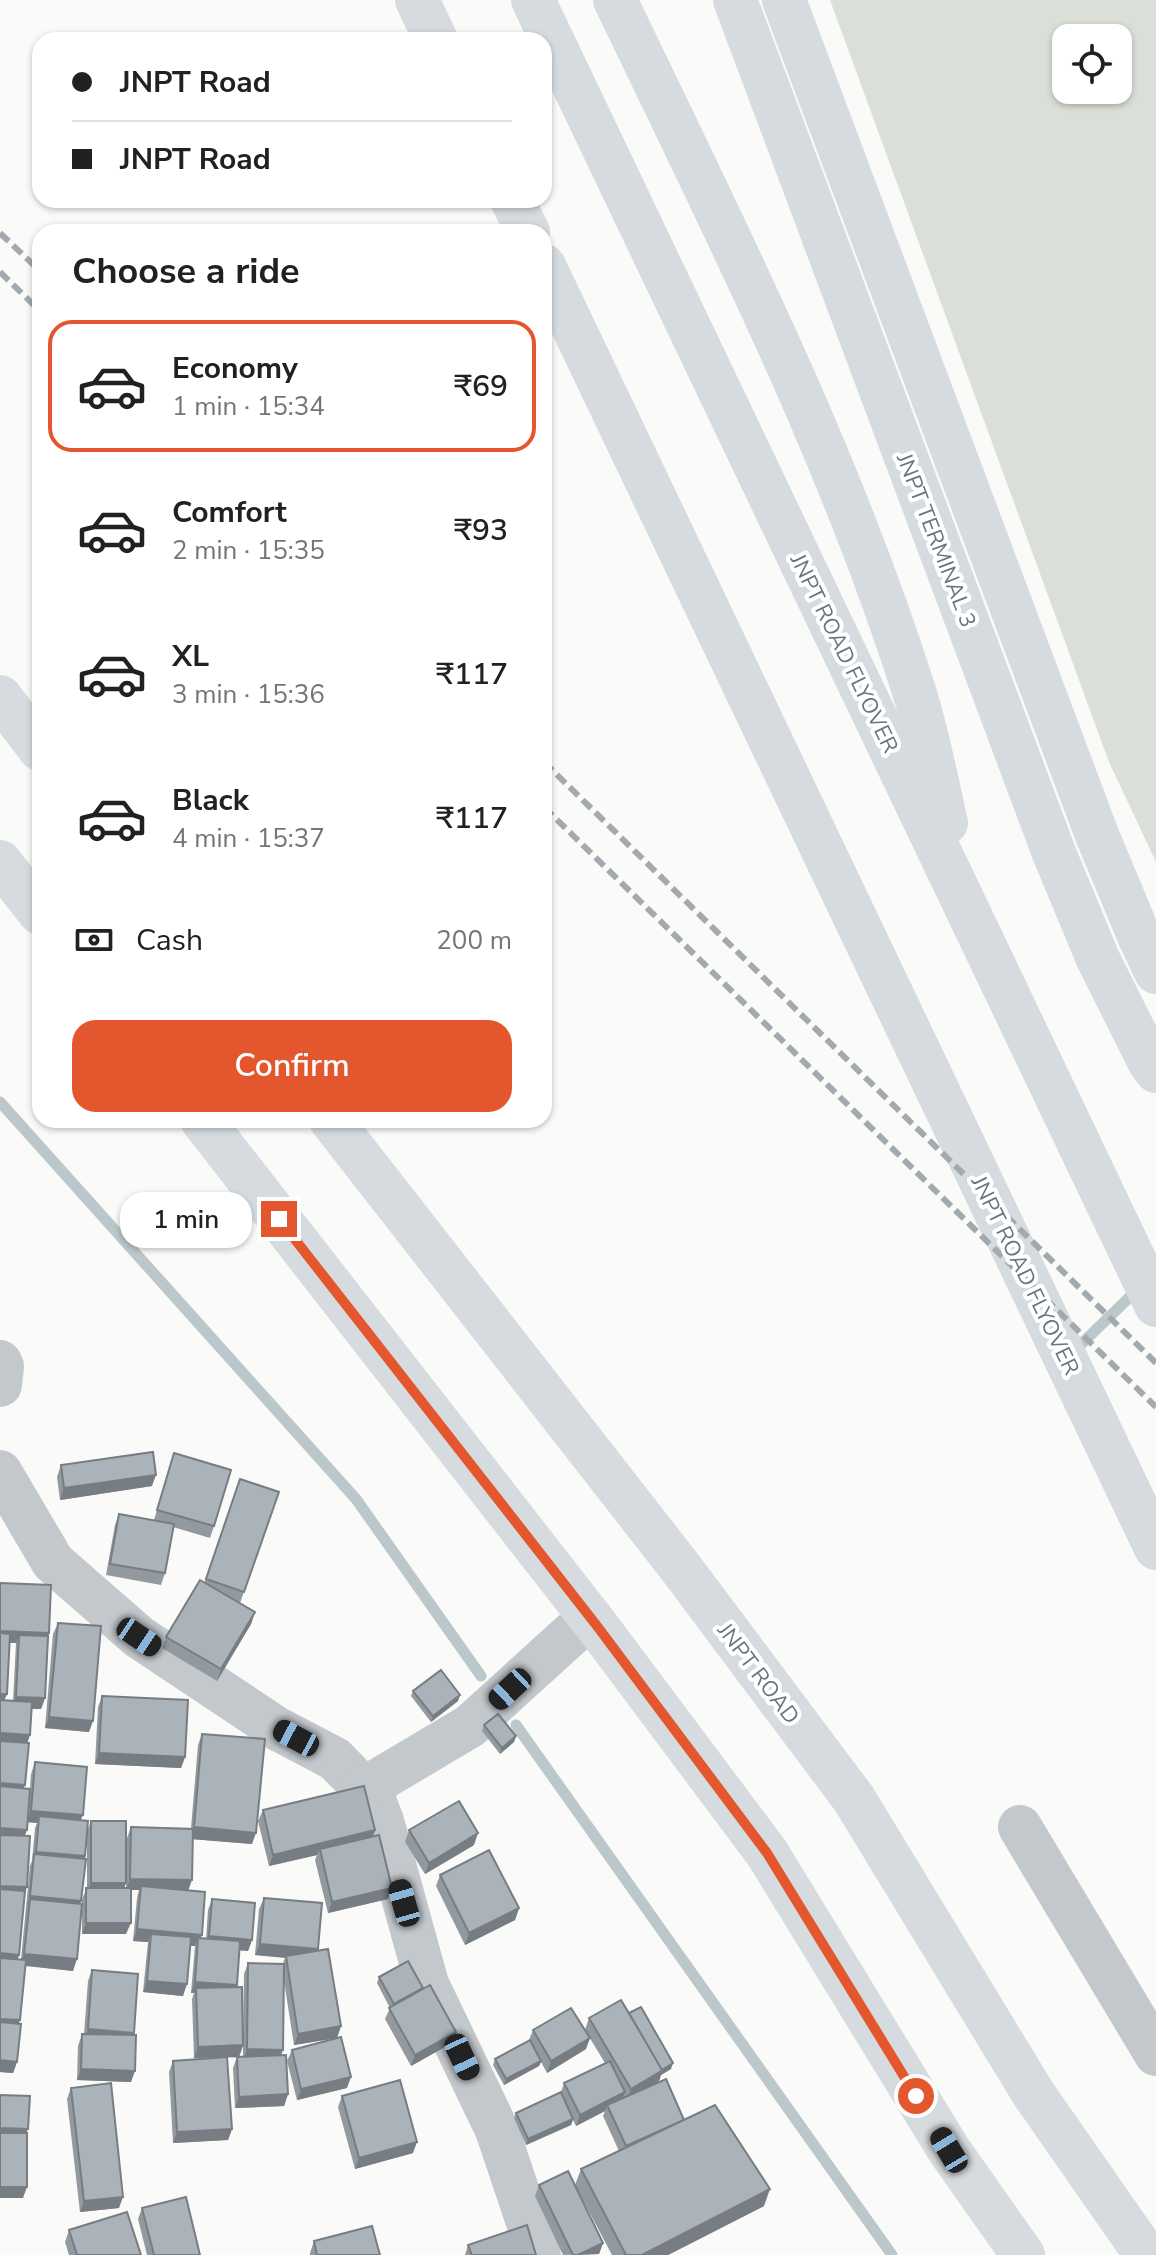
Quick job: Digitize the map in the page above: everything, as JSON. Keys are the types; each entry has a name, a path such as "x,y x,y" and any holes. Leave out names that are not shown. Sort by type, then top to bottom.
{"main road":[{"path":"417,0 432,32"},
{"name":"JNPT ROAD FLYOVER","path":"533,0 548,32"},
{"path":"615,0 763,310 853,519 914,690 968,911"},
{"name":"JNPT TERMINAL 3","path":"735,0 1054,853 1098,959 1156,1071"},
{"name":"JNPT TERMINAL 3","path":"784,0 1097,835 1156,972"},
{"name":"JNPT ROAD FLYOVER","path":"552,40 1156,1305"},
{"name":"JNPT ROAD FLYOVER","path":"552,283 1156,1548"},
{"path":"0,697 32,739"},
{"path":"0,862 32,903"},
{"path":"208,1128 590,1617 767,1853 949,2150 1023,2255"},
{"name":"JNPT ROAD","path":"337,1128 680,1567 854,1799 1033,2093 1146,2255"}],"street":[{"path":"0,1362 0,1385"},
{"path":"0,1472 53,1562 117,1618 139,1637 276,1728 335,1759 373,1798 427,1984 497,2130 539,2255"},
{"path":"364,1789 470,1726 590,1617"},
{"path":"1020,1827 1156,2054"}],"shaded area":[{"path":"830,0 1156,0 1156,862 1109,762"}],"building":[{"path":"153,1452 156,1475 64,1488 61,1465"},
{"path":"174,1453 231,1470 214,1526 157,1510"},
{"path":"240,1479 279,1492 244,1592 206,1579"},
{"path":"119,1514 174,1524 165,1573 110,1564"},
{"path":"200,1580 255,1612 221,1669 166,1637"},
{"path":"0,1583 51,1585 49,1633 0,1631"},
{"path":"58,1623 101,1626 93,1721 49,1717"},
{"path":"0,1633 10,1634 7,1694 0,1694"},
{"path":"19,1635 48,1636 45,1698 16,1697"},
{"path":"441,1670 460,1695 433,1716 413,1691"},
{"path":"102,1696 188,1700 185,1757 99,1753"},
{"path":"0,1700 32,1702 30,1735 0,1733"},
{"path":"498,1714 516,1736 502,1748 484,1725"},
{"path":"202,1734 265,1739 256,1833 194,1827"},
{"path":"0,1741 29,1743 25,1785 0,1783"},
{"path":"35,1762 87,1767 83,1815 31,1811"},
{"path":"0,1786 30,1789 27,1830 0,1828"},
{"path":"364,1786 375,1830 273,1855 263,1810"},
{"path":"459,1801 478,1833 429,1863 409,1830"},
{"path":"39,1816 88,1821 85,1856 36,1852"},
{"path":"91,1821 126,1821 126,1883 91,1883"},
{"path":"131,1827 193,1829 192,1880 130,1879"},
{"path":"0,1835 30,1836 27,1887 0,1886"},
{"path":"379,1835 392,1888 332,1902 320,1849"},
{"path":"489,1850 519,1908 469,1933 440,1875"},
{"path":"34,1854 86,1859 81,1901 30,1896"},
{"path":"141,1886 205,1892 202,1935 137,1929"},
{"path":"86,1888 131,1888 131,1923 86,1923"},
{"path":"0,1889 25,1891 19,1955 0,1953"},
{"path":"264,1898 322,1903 318,1949 260,1944"},
{"path":"30,1899 82,1904 77,1959 24,1954"},
{"path":"212,1899 255,1903 252,1940 209,1936"},
{"path":"151,1934 191,1937 187,1984 147,1981"},
{"path":"198,1938 240,1941 237,1985 195,1982"},
{"path":"328,1949 341,2026 298,2034 286,1956"},
{"path":"0,1958 26,1960 20,2020 0,2019"},
{"path":"408,1961 423,1988 394,2004 379,1977"},
{"path":"248,1963 284,1964 283,2050 247,2049"},
{"path":"92,1970 138,1974 134,2033 88,2029"},
{"path":"430,1985 456,2032 415,2055 389,2008"},
{"path":"242,1987 243,2045 198,2047 196,1988"},
{"path":"621,2000 663,2070 631,2089 589,2018"},
{"path":"641,2007 673,2063 662,2070 629,2013"},
{"path":"571,2008 590,2038 551,2061 533,2030"},
{"path":"0,2022 21,2024 17,2062 0,2060"},
{"path":"82,2034 136,2035 135,2071 81,2069"},
{"path":"341,2037 351,2077 301,2089 292,2050"},
{"path":"530,2040 541,2061 506,2079 495,2059"},
{"path":"286,2055 288,2094 239,2097 237,2057"},
{"path":"227,2057 232,2129 177,2132 173,2061"},
{"path":"610,2061 625,2092 580,2115 564,2083"},
{"path":"666,2079 684,2120 626,2146 607,2105"},
{"path":"400,2080 417,2142 359,2158 342,2096"},
{"path":"111,2083 123,2197 84,2201 71,2088"},
{"path":"561,2092 573,2119 528,2139 516,2113"},
{"path":"0,2095 30,2096 28,2129 0,2128"},
{"path":"715,2105 770,2189 642,2255 626,2255 581,2169"},
{"path":"0,2133 27,2133 27,2187 0,2187"},
{"path":"568,2171 603,2243 578,2255 573,2255 539,2185"},
{"path":"186,2197 200,2255 154,2255 142,2208"},
{"path":"127,2212 141,2255 77,2255 69,2230"},
{"path":"527,2225 536,2255 472,2255 468,2245"},
{"path":"372,2226 380,2255 317,2255 314,2241"}],"waterway":[{"path":"0,1102 356,1499 481,1676"},
{"path":"1073,1352 1138,1289"},
{"path":"516,1725 892,2255"}],"railway":[{"path":"0,233 32,263"},
{"path":"0,272 32,303"},
{"path":"552,770 1156,1363"},
{"path":"552,815 1156,1407"}],"route":[{"path":"279,1219 597,1626 767,1853 916,2096"}]}
